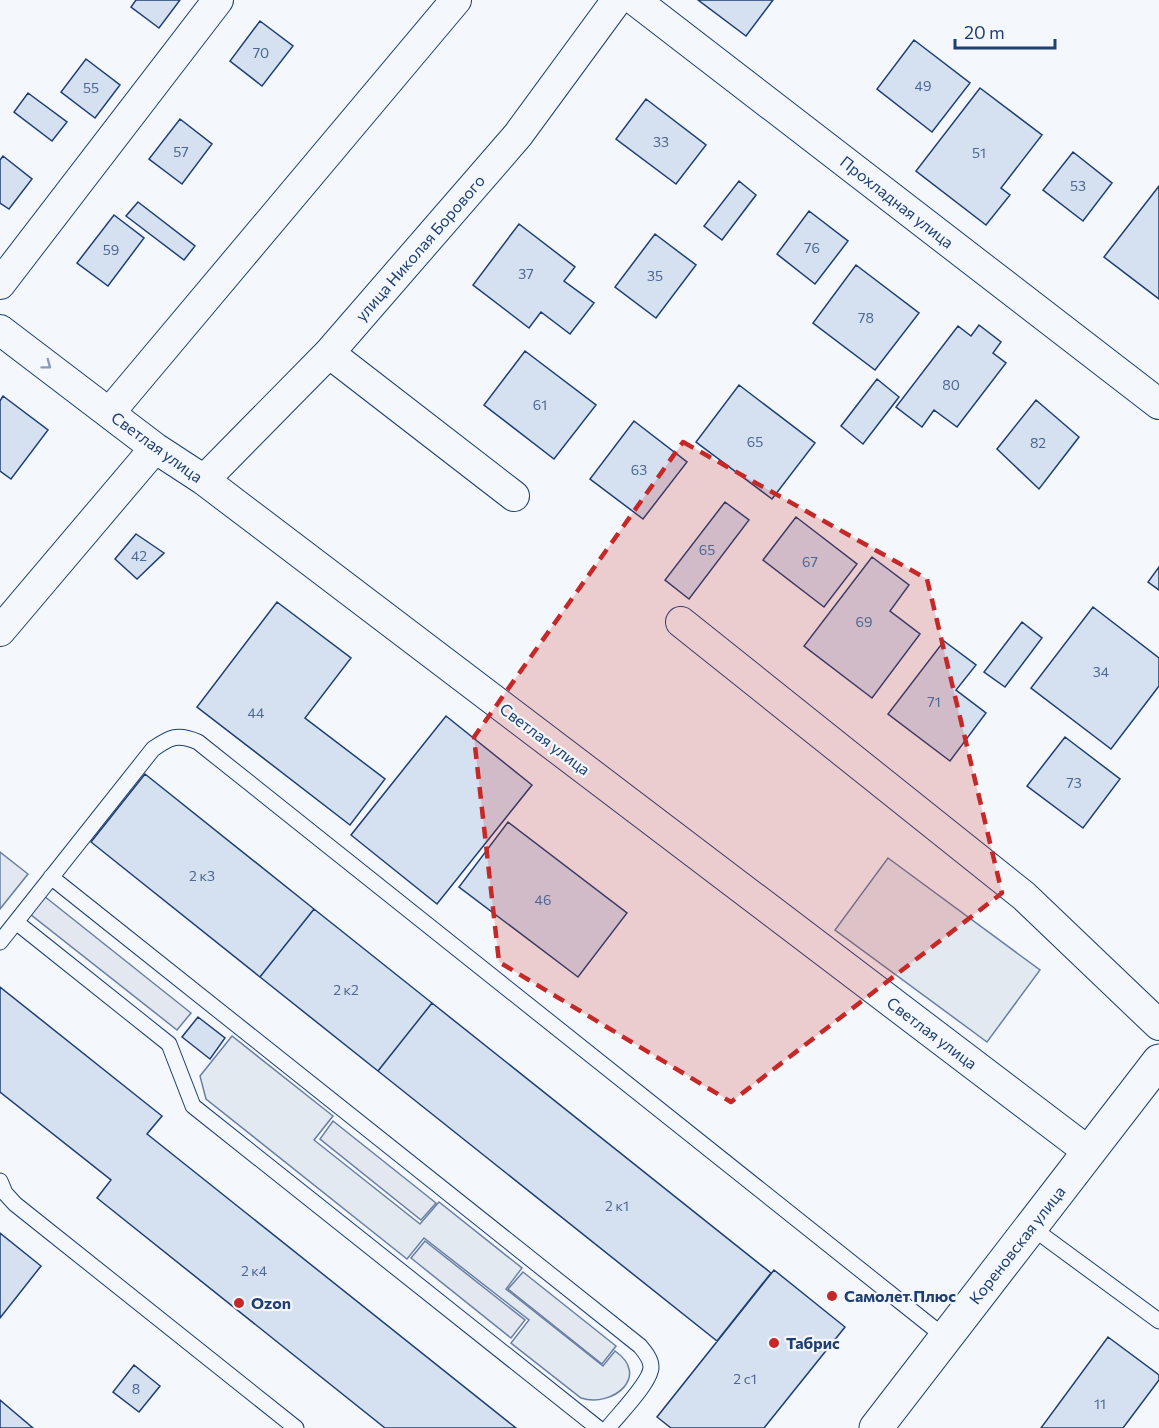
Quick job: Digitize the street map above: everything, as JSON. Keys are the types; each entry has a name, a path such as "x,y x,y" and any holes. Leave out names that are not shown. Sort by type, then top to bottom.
{"street":[{"path":"0,284 218,0"},
{"path":"110,412 456,0"},
{"name":"улица Николая Борового","path":"204,480 329,353 518,135 617,0"},
{"name":"Прохладная улица","path":"635,0 1159,404"},
{"name":"Светлая улица","path":"0,330 155,448 204,480 1089,1152"},
{"path":"329,353 514,496"},
{"path":"0,631 155,448"},
{"path":"681,622 1024,896 1159,1025"},
{"name":"Кореновская улица","path":"876,1428 1159,1061"}],"lane":[{"path":"0,942 153,749 168,738 185,736 198,742 946,1338"},
{"path":"51,877 640,1346 648,1354 651,1367 649,1373 608,1428"},
{"path":"16,922 169,1044 193,1106 598,1428"},
{"path":"0,1181 5,1193 15,1204 296,1428"},
{"path":"1031,1227 1159,1321"}],"highlighted area":[{"path":"683,442 927,579 1002,893 731,1102 499,962 474,737"}],"shaded area":[{"path":"0,852 28,874 0,909"},
{"path":"888,858 1040,970 987,1042 835,930"},
{"path":"44,896 191,1013 177,1030 30,914"},
{"path":"232,1036 333,1116 314,1140 420,1224 439,1202 522,1268 506,1289 603,1366 615,1351 625,1361 629,1370 624,1388 605,1398 593,1400 581,1398 511,1343 529,1320 424,1238 407,1259 206,1099 200,1076"},
{"path":"333,1121 436,1203 421,1220 320,1139"},
{"path":"425,1241 525,1320 511,1338 411,1258"},
{"path":"523,1272 616,1346 602,1364 508,1289"}],"building":[{"path":"136,0 180,0 159,28 131,7"},
{"path":"698,0 773,0 746,36"},
{"path":"260,21 293,46 262,86 230,61"},
{"path":"914,40 970,83 932,132 877,89"},
{"path":"86,59 120,85 95,118 61,92"},
{"path":"980,88 1042,135 1001,188 1010,195 986,225 916,171"},
{"path":"28,93 67,122 52,141 14,112"},
{"path":"646,99 706,145 676,184 616,139"},
{"path":"180,119 212,144 182,184 149,159"},
{"path":"1073,152 1112,183 1083,221 1043,190"},
{"path":"3,156 32,179 9,209 0,203 0,160"},
{"path":"739,181 756,195 722,240 704,226"},
{"path":"1159,186 1159,299 1104,257"},
{"path":"138,202 195,246 184,260 126,216"},
{"path":"809,211 848,241 815,284 777,254"},
{"path":"114,215 144,238 108,286 77,263"},
{"path":"519,224 575,267 564,281 594,303 570,334 541,312 529,328 473,285"},
{"path":"655,234 696,265 656,318 615,287"},
{"path":"856,265 919,313 875,370 813,323"},
{"path":"979,325 1001,342 993,353 1006,363 957,427 934,410 922,427 896,407 958,326 971,336"},
{"path":"525,351 596,405 554,459 484,405"},
{"path":"877,379 899,397 863,444 841,426"},
{"path":"739,385 815,443 772,499 696,442"},
{"path":"3,396 48,430 11,479 0,471 0,401"},
{"path":"1036,400 1079,437 1039,489 997,449"},
{"path":"634,421 687,462 643,519 590,479"},
{"path":"725,502 749,520 689,599 665,580"},
{"path":"796,517 857,564 824,607 763,560"},
{"path":"136,534 164,553 137,579 115,559"},
{"path":"872,557 909,585 890,611 920,634 872,698 804,646"},
{"path":"1159,567 1159,590 1148,582"},
{"path":"277,602 351,658 305,718 385,779 350,825 197,707"},
{"path":"1093,607 1159,658 1159,686 1111,749 1031,688"},
{"path":"1022,622 1042,638 1005,687 984,672"},
{"path":"944,641 976,665 956,690 986,713 950,761 888,714"},
{"path":"446,716 532,785 437,904 351,835"},
{"path":"1065,737 1120,779 1083,828 1027,786"},
{"path":"145,774 314,909 260,977 91,842"},
{"path":"508,822 627,913 578,977 459,887"},
{"path":"314,909 432,1003 378,1071 260,977"},
{"path":"0,987 162,1116 147,1134 516,1428 385,1428 97,1198 111,1180 0,1092"},
{"path":"432,1003 771,1273 717,1341 378,1071"},
{"path":"198,1017 225,1038 210,1059 182,1037"},
{"path":"0,1233 41,1266 0,1318"},
{"path":"774,1270 845,1327 764,1428 671,1428 657,1417"},
{"path":"1108,1337 1159,1375 1159,1380 1123,1428 1041,1428"},
{"path":"134,1365 160,1386 139,1412 113,1392"},
{"path":"0,1400 33,1428 0,1428"}],"place":[{"name":"Самолет Плюс","path":"832,1296"},
{"name":"Ozon","path":"239,1303"},
{"name":"Табрис","path":"774,1343"}]}
